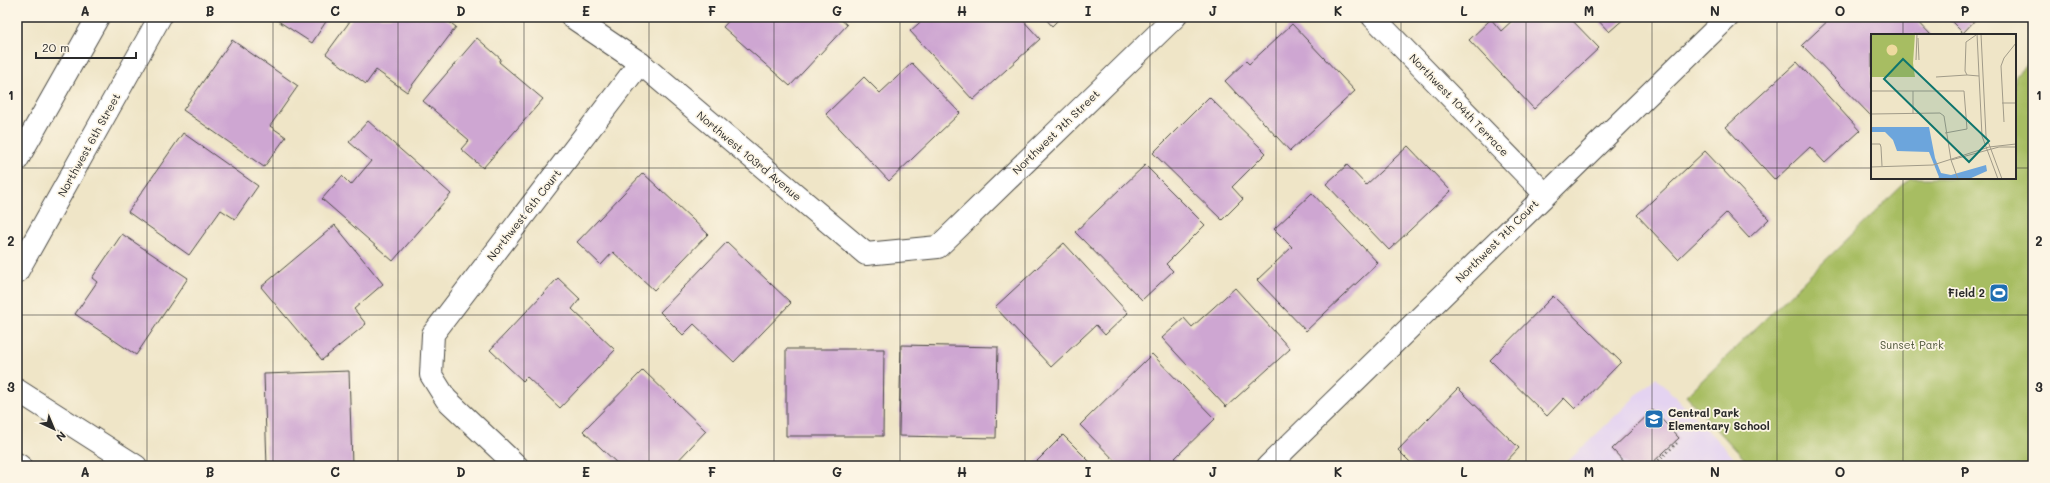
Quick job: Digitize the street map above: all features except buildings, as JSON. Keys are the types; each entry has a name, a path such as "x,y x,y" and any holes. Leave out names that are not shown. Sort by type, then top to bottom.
{"street":[{"path":"17,160 98,17"},
{"name":"Northwest 6th Street","path":"17,272 160,17"},
{"name":"Northwest 103rd Avenue","path":"572,17 640,63 866,254 938,247"},
{"name":"Northwest 7th Street","path":"938,247 1175,17"},
{"name":"Northwest 104th Terrace","path":"1373,17 1545,194"},
{"name":"Northwest 7th Court","path":"1268,466 1728,17"},
{"name":"Northwest 6th Court","path":"517,466 446,399 431,375 433,334 640,63"},
{"path":"17,390 136,466"}],"path":[{"path":"1652,466 1677,443 1675,441"}],"shaded area":[{"name":"Central Park Elementary School","path":"1656,377 1742,466 1563,466"}],"green space":[{"name":"Sunset Park","path":"2033,59 2033,466 1751,466 1686,396 1909,179 2016,179 2016,75"}],"place":[{"name":"Field 2","path":"1999,293"},
{"name":"Central Park Elementary School","path":"1654,419"}]}
